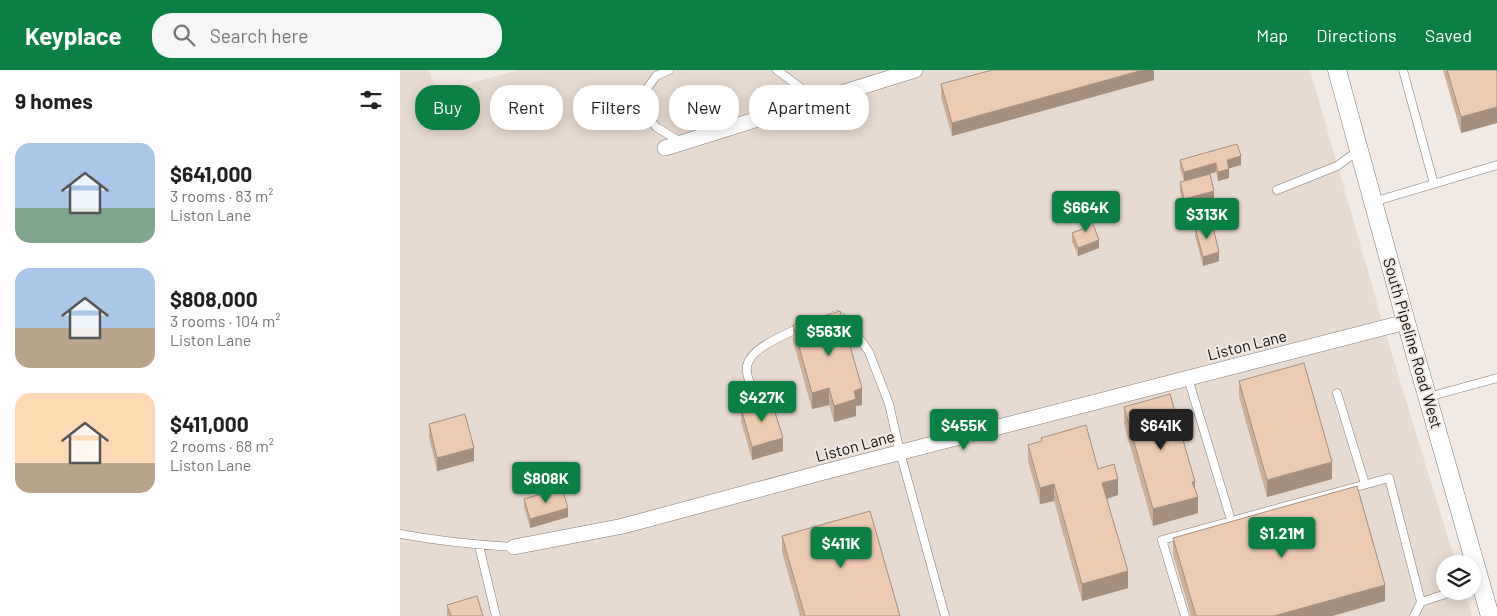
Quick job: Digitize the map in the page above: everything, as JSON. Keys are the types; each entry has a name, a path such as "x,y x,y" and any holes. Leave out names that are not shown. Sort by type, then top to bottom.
{"street":[{"path":"866,85 915,70"},
{"name":"South Pipeline Road West","path":"1337,70 1428,397 1469,555"},
{"path":"665,148 749,122"},
{"name":"Liston Lane","path":"514,547 623,526 900,452 1406,322"},
{"name":"South Pipeline Road West","path":"1481,595 1490,616"}],"lane":[{"path":"669,70 656,76 643,94 645,112 656,127 683,143"},
{"path":"777,70 797,85"},
{"path":"1402,70 1434,184"},
{"path":"1277,190 1338,166 1359,150"},
{"path":"1374,202 1497,165"},
{"path":"828,318 837,315 848,322 868,352 888,404 945,616"},
{"path":"756,398 746,371 749,359 766,343 810,323"},
{"path":"1188,378 1231,520"},
{"path":"1428,397 1497,378"},
{"path":"1337,393 1365,484"},
{"path":"1185,616 1162,540 1389,478 1421,602 1414,616"},
{"path":"400,534 479,546 514,547"},
{"path":"479,546 496,616"},
{"path":"1421,602 1436,597"}],"shaded area":[{"path":"400,70 429,70 434,85 415,85 415,130 480,130 480,85 465,85 519,70 1310,70 1393,358 1453,555 1436,555 1436,600 1468,600 1472,616 400,616"}],"building":[{"path":"992,70 1143,70 952,123 941,84"},
{"path":"1447,70 1497,70 1497,107 1461,117"},
{"path":"1237,144 1241,156 1227,160 1229,169 1218,172 1216,163 1184,172 1180,160"},
{"path":"1210,174 1214,191 1184,199 1180,182"},
{"path":"1088,211 1099,240 1078,248 1072,233 1088,227 1083,214"},
{"path":"1212,223 1219,252 1203,257 1195,227"},
{"path":"840,311 862,388 854,391 856,399 834,406 829,388 812,393 793,325"},
{"path":"1304,363 1332,462 1267,480 1239,381"},
{"path":"1170,394 1195,482 1192,482 1198,497 1153,509 1124,407"},
{"path":"771,399 783,438 752,447 741,408"},
{"path":"465,414 474,448 437,458 429,424"},
{"path":"1086,425 1098,469 1114,464 1118,479 1102,483 1128,571 1082,584 1054,484 1040,488 1028,445 1042,441 1041,438"},
{"path":"1357,486 1385,585 1274,616 1196,616 1173,538"},
{"path":"562,488 568,508 530,519 524,499"},
{"path":"870,511 900,616 805,616 782,536"},
{"path":"477,596 483,616 451,616 447,605"}]}
